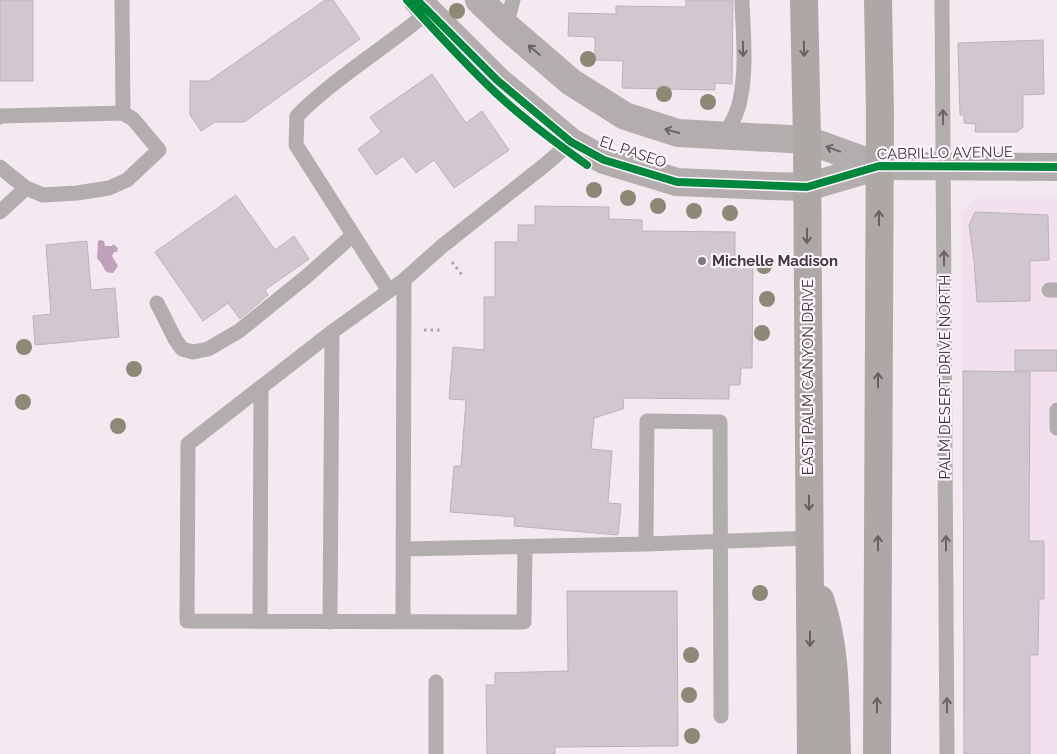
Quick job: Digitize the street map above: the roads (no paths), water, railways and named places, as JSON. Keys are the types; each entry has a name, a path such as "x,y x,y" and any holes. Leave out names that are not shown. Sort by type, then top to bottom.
{"main road":[{"name":"EAST PALM CANYON DRIVE","path":"804,0 807,140 811,754"},
{"path":"877,754 878,0"},
{"path":"810,567 822,606 833,658 837,754"}],"street":[{"name":"EL PASEO","path":"479,0 506,26 572,82 625,116 678,133 807,140 879,166"},
{"name":"EL PASEO","path":"423,6 498,81 571,142 604,160 677,182 807,187"},
{"name":"CABRILLO AVENUE","path":"807,187 879,166 1057,167"}],"lane":[{"path":"122,0 122,113"},
{"path":"506,26 513,0"},
{"path":"725,135 736,114 740,101 743,64 742,0"},
{"name":"PALM DESERT DRIVE NORTH","path":"942,0 947,754"},
{"path":"389,291 296,145 297,116 315,98 402,34 423,6"},
{"path":"0,117 122,113 133,119 159,150 127,180 109,188 77,193 43,195 26,188 0,167"},
{"path":"525,547 524,622 187,621 188,444 332,332 404,280 441,247 571,142"},
{"path":"0,212 26,188"},
{"path":"157,303 182,349 193,352 208,349 239,331 307,276 353,235"},
{"path":"403,622 404,280"},
{"path":"330,622 332,332"},
{"path":"260,621 261,387"},
{"path":"1057,410 1057,428"},
{"path":"646,544 648,421 720,422 720,716"},
{"path":"404,549 720,542 809,538"},
{"path":"436,682 436,754"}],"place":[{"name":"Michelle Madison","path":"702,261"}]}
